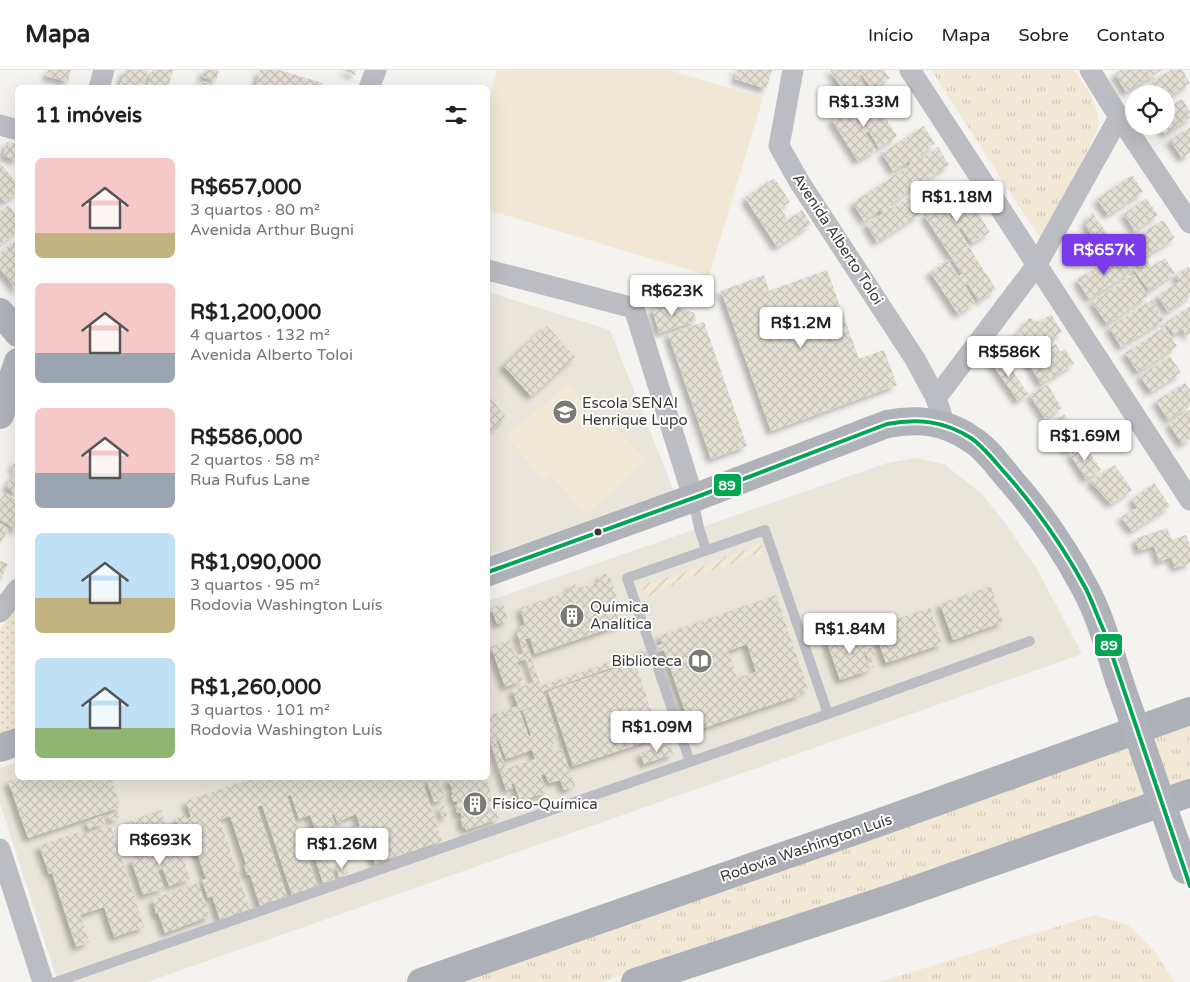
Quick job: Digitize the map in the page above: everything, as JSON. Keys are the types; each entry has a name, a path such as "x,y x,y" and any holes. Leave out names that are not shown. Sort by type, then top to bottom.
{"highway":[{"name":"Rodovia Washington Luís","path":"421,982 875,824 1190,711"},
{"path":"635,982 894,897 1190,793"},
{"path":"405,982 547,938"}],"main road":[{"path":"0,312 15,330"},
{"path":"0,415 15,375"},
{"path":"490,571 887,424 908,420 930,422 945,426 971,438 990,455 1037,512 1087,591 1104,632 1187,878"},
{"path":"0,748 15,743"}],"street":[{"path":"100,85 104,70"},
{"path":"370,85 376,70"},
{"name":"Avenida Alberto Toloi","path":"793,70 779,146 800,183 915,359 936,398 945,426"},
{"path":"910,70 1036,266 1190,499"},
{"path":"1090,70 1190,223"},
{"path":"936,398 1036,266 1120,117"},
{"path":"0,125 15,129"},
{"path":"490,271 634,308 693,497"},
{"path":"0,612 15,593"},
{"path":"0,849 43,982"}],"lane":[{"path":"693,497 699,528 706,550"},
{"path":"690,762 627,578 706,550 765,530 828,714"},
{"path":"56,982 1030,642"}],"shaded area":[{"name":"Escola SENAI Henrique Lupo","path":"490,293 610,330 675,494 490,555"},
{"path":"916,458 944,464 981,493 1003,520 1037,569 1082,654 147,982 58,982 0,803 0,768 15,763 15,780 490,780 490,600 887,463"}],"green space":[{"path":"497,70 668,70 763,98 709,276 490,211 490,96"},
{"path":"931,70 1074,70 1095,105 1098,121 1097,131 1046,234 1042,236 1037,234"},
{"path":"567,384 604,426 611,421 646,461 586,514 551,475 544,480 507,437"},
{"path":"756,543 763,547 763,554 759,557 752,554 749,559 744,557 741,563 735,560 733,565 727,563 724,569 719,566 716,571 711,569 708,574 702,571 698,577 693,575 690,580 685,577 682,583 676,580 673,586 668,583 665,589 659,586 651,596 645,594 643,590 647,582 655,584 658,579 663,581 666,576 671,579 675,573 680,576 683,571 688,573 692,567 697,570 700,565 705,567 708,562 713,565 717,559 722,561 725,556 730,559 734,553 739,555 742,549 747,552 752,544"},
{"path":"15,610 15,731 0,741 0,630"},
{"path":"1190,723 1190,783 892,887 602,982 451,982"},
{"path":"1094,915 1128,925 1153,949 1174,982 880,982"}],"building":[{"path":"48,70 71,70 68,82 46,76"},
{"path":"125,70 148,70 143,85 120,85"},
{"path":"152,70 173,70 169,85 148,85"},
{"path":"204,70 219,70 216,81 202,77"},
{"path":"260,70 279,70 323,83 323,85 256,85"},
{"path":"341,70 356,70 355,75"},
{"path":"732,70 772,70 766,89 735,79 738,72"},
{"path":"830,70 884,70 890,78 872,90 861,73 858,75 869,92 851,103"},
{"path":"1121,70 1162,70 1137,85 1125,85 1125,90 1115,74"},
{"path":"1171,70 1182,70 1190,83 1175,93 1175,85 1148,85"},
{"path":"200,81 209,83 209,85 199,85"},
{"path":"870,94 897,136 879,148 869,131 865,133 876,150 858,161 831,119 849,108 859,123 862,121 852,105"},
{"path":"1182,99 1190,112 1190,118 1175,128 1175,103"},
{"path":"924,126 935,144 919,155 921,158 938,147 949,165 890,204 892,208 908,197 920,214 877,242 866,224 882,214 880,210 864,221 853,203 911,164 909,161 893,171 882,153"},
{"path":"1190,127 1190,153 1182,158 1170,140"},
{"path":"7,142 15,143 15,159 3,156"},
{"path":"0,163 15,181 15,194 5,202 0,196"},
{"path":"1132,175 1143,192 1108,215 1097,199"},
{"path":"774,178 790,202 780,208 788,220 802,210 811,224 777,247 745,198"},
{"path":"963,190 990,232 972,243 961,227 958,229 969,246 951,257 924,215 942,203 952,219 955,217 945,201"},
{"path":"1146,198 1158,215 1135,231 1124,214"},
{"path":"8,205 15,213 15,232 0,245 0,212"},
{"path":"1092,212 1117,248 1106,255 1085,225"},
{"path":"1163,220 1175,238 1141,259 1130,241"},
{"path":"15,241 15,287 0,269 0,253"},
{"path":"969,247 996,289 979,301 968,284 965,286 975,303 958,314 930,272 948,260 958,276 962,274 952,258"},
{"path":"1119,253 1131,272 1089,299 1077,280"},
{"path":"1165,258 1175,273 1149,291 1133,268 1146,259 1151,267"},
{"path":"1188,267 1190,270 1190,296 1168,312 1157,296 1179,281 1175,275"},
{"path":"827,270 859,359 884,350 897,385 771,431 721,291 764,275 769,291"},
{"path":"1134,274 1148,296 1107,324 1092,302"},
{"path":"1152,300 1164,320 1121,347 1109,327"},
{"path":"666,303 694,313 696,321 659,333 652,308"},
{"path":"1190,306 1190,334 1187,336 1183,329 1174,335 1165,323"},
{"path":"1051,314 1062,332 1012,365 1004,352 1029,318 1041,322"},
{"path":"704,322 747,446 711,459 668,334"},
{"path":"547,326 575,357 531,396 503,365"},
{"path":"1165,327 1177,346 1138,372 1125,353"},
{"path":"1056,344 1060,352 1065,349 1074,364 1041,384 1027,361"},
{"path":"1001,354 1028,394 1018,401 991,362"},
{"path":"1170,356 1181,373 1151,392 1140,376"},
{"path":"1185,383 1190,388 1190,406 1168,420 1156,401"},
{"path":"1047,384 1062,408 1045,419 1030,395"},
{"path":"490,398 506,417 490,431"},
{"path":"1190,410 1190,439 1182,444 1169,424"},
{"path":"1064,414 1082,442 1067,451 1050,423"},
{"path":"1085,445 1101,470 1086,479 1070,454"},
{"path":"1115,465 1132,490 1111,504 1090,481"},
{"path":"15,474 15,493 6,487"},
{"path":"1154,483 1170,506 1132,531 1121,517 1137,508 1132,499"},
{"path":"5,493 15,499 15,529 0,519 0,501"},
{"path":"0,523 9,529 0,542"},
{"path":"1167,528 1172,540 1186,535 1190,545 1190,563 1175,568 1171,557 1159,562 1154,546 1139,551 1135,539"},
{"path":"0,561 8,564 0,580"},
{"path":"606,574 607,578 610,577 625,623 535,654 530,638 525,639 541,686 662,644 659,636 776,595 808,689 799,692 800,695 692,732 664,650 543,691 547,702 490,721 490,715 518,706 512,690 534,682 526,659 517,662 523,680 505,687 491,647 510,640 515,656 524,653 517,634 521,626 525,625 520,608 570,591 569,586 575,584 577,589 601,581 599,576","holes":["747,644 756,672 737,678 728,651"]},
{"path":"991,586 1003,622 953,640 940,604"},
{"path":"503,604 508,620 497,624 491,608"},
{"path":"930,608 942,644 886,663 873,627"},
{"path":"856,630 860,643 865,643 867,649 873,647 875,655 870,657 874,667 871,668 865,650 863,651 869,670 840,680 826,640"},
{"path":"635,662 660,737 573,766 548,691"},
{"path":"547,703 558,736 554,737 556,743 550,745 553,753 562,749 575,786 564,790 560,780 549,783 545,774 541,775 547,792 520,801 514,783 511,784 513,788 506,790 490,740 490,722 520,712 529,737 531,735 523,711","holes":["494,733 506,759 532,750 535,759 506,769"]},
{"path":"670,743 673,754 644,764 640,753"},
{"path":"15,779 112,780 121,807 28,838 8,781"},
{"path":"248,780 422,780 442,841 375,864 370,849 351,856 343,831 360,826 356,814 338,823 334,814 332,815 343,850 330,855 324,836 318,837 310,815 299,819 291,795 287,796 317,886 292,895 262,805 257,807 287,896 260,906 250,875 247,875 244,865 246,864 230,816 220,820 227,842 229,842 250,910 220,920 212,896 208,898 202,880 206,879 189,829 180,832 178,838 173,840 172,835 177,833 175,829 178,827 176,818 185,815 186,819 191,817 186,801"},
{"path":"427,780 439,780 445,798 434,802"},
{"name":"Físico-Química","path":"448,780 487,780 499,819 466,830 465,827 463,828 460,818 462,818 461,813 457,813 456,810 458,810 455,806 458,803 457,801 454,802 451,795 453,795 451,790 453,790"},
{"path":"444,805 448,816 443,818 439,807"},
{"path":"161,810 169,831 137,843 130,821"},
{"path":"118,812 120,817 110,821 108,816"},
{"path":"102,816 105,823 89,829 86,822"},
{"path":"111,826 144,927 114,937 104,907 80,915 89,942 76,947 52,873 49,874 39,846 79,832 80,836"},
{"path":"166,839 168,847 170,847 168,842 173,840 175,845 178,844 190,879 169,886 163,869 158,871 164,888 143,895 131,860 142,856 140,848 149,845 150,848 158,846 156,843"},
{"path":"325,851 335,879 323,883 314,855"},
{"path":"345,863 348,873 339,877 336,866"},
{"path":"198,883 210,916 165,933 158,913 156,914 153,899"}],"transit line":[{"name":"89","path":"490,571 699,496 887,424 909,421 930,422 961,432 985,450 1017,487 1059,544 1086,589 1104,631 1190,886"}],"place":[{"name":"Escola SENAI Henrique Lupo","path":"565,412"},
{"name":"Química Analítica","path":"572,616"},
{"name":"Biblioteca","path":"700,661"},
{"name":"Físico-Química","path":"475,804"}]}
